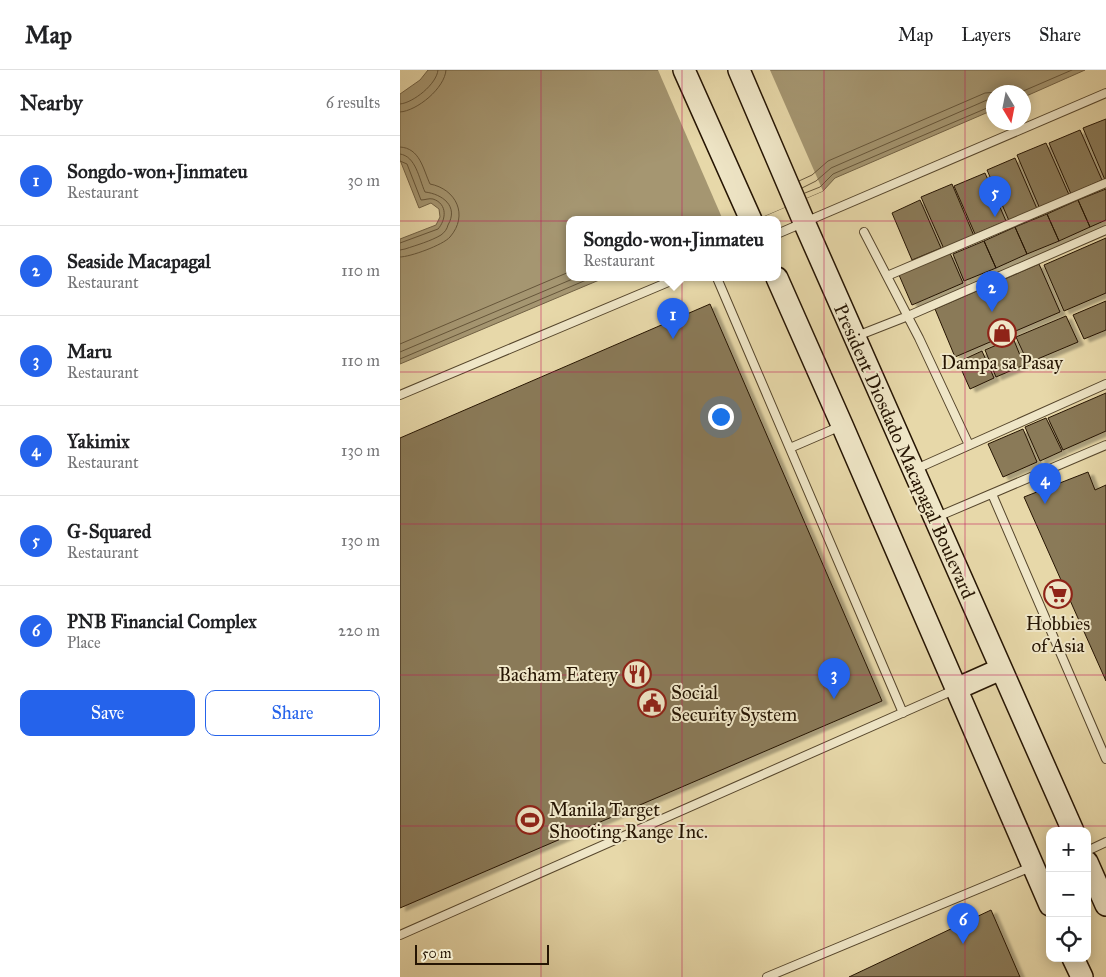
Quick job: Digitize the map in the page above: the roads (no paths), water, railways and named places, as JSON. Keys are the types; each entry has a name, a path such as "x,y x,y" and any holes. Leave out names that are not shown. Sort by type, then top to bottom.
{"main road":[{"path":"684,70 749,216"},
{"name":"President Diosdado Macapagal Boulevard","path":"739,70 804,222 1072,827"},
{"path":"777,281 842,425 1046,896"},
{"path":"956,689 1001,669"},
{"path":"1091,871 1106,905"},
{"path":"1075,962 1082,977"}],"lane":[{"path":"781,232 1106,93"},
{"path":"887,276 1106,183"},
{"path":"855,336 908,316 1106,230"},
{"path":"864,232 908,316 969,445"},
{"path":"400,395 671,281"},
{"path":"718,281 903,712"},
{"path":"914,470 1106,384"},
{"path":"790,448 842,425"},
{"path":"935,518 1106,445"},
{"path":"992,494 1106,759"},
{"path":"400,935 956,689"},
{"path":"1091,849 1106,842"},
{"path":"766,977 1033,866"}],"water":[{"path":"428,70 1085,70 1031,94 1031,85 986,85 986,113 835,178 823,191 764,216 566,216 566,281 597,281 400,364 400,239 436,225 440,217 439,209 431,203 419,208 400,160 400,94 420,80"}],"place":[{"name":"G-Squared","path":"995,217"},
{"name":"Seaside Macapagal","path":"992,312"},
{"name":"Dampa sa Pasay","path":"1002,333"},
{"name":"Songdo-won+Jinmateu","path":"673,339"},
{"name":"Yakimix","path":"1045,504"},
{"name":"Hobbies of Asia","path":"1058,594"},
{"name":"Bacham Eatery","path":"637,674"},
{"name":"Maru","path":"834,699"},
{"name":"Social Security System","path":"652,703"},
{"name":"Manila Target Shooting Range Inc.","path":"530,820"},
{"name":"PNB Financial Complex","path":"963,944"}]}
